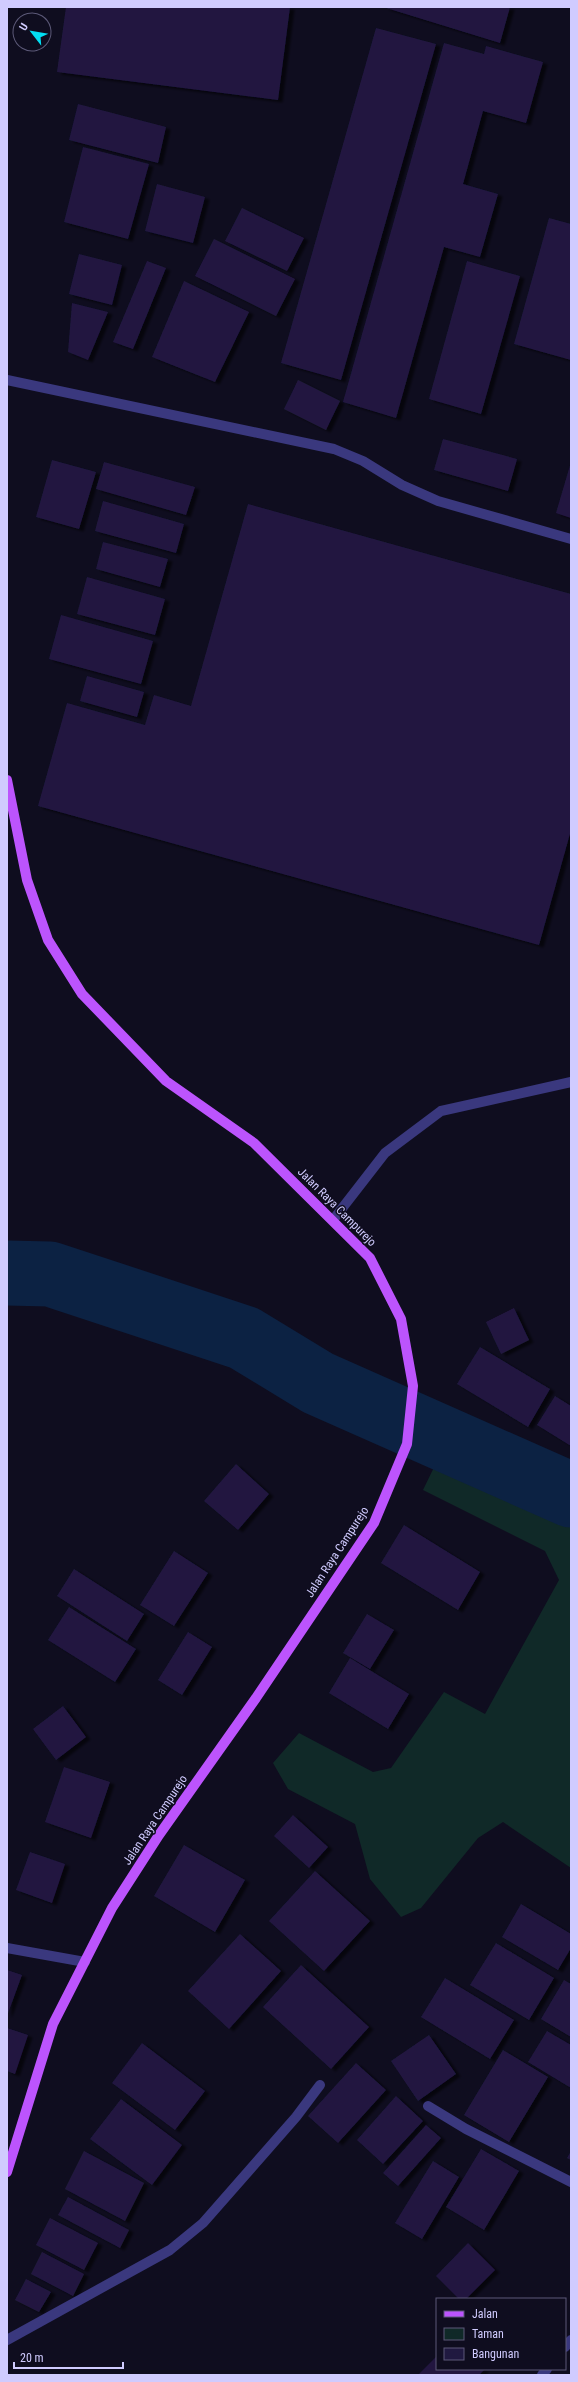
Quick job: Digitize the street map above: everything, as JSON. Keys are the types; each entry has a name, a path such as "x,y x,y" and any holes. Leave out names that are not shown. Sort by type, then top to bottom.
{"main road":[{"name":"Jalan Raya Campurejo","path":"7,780 27,880 48,940 82,994 166,1081 254,1143 370,1258 401,1319 413,1386 407,1444 374,1523 256,1698 159,1835 112,1908 53,2024 8,2166"}],"street":[{"path":"7,380 334,449 363,461 402,485 438,501 571,539"},
{"path":"333,1220 385,1153 441,1111 571,1082"},
{"path":"7,1948 85,1962"},
{"path":"7,2340 170,2250 203,2223 291,2123 320,2084"},
{"path":"428,2106 466,2129 571,2182"}],"green space":[{"path":"455,1424 571,1479 571,1868 503,1822 478,1838 421,1908 401,1917 370,1879 355,1824 288,1789 273,1763 299,1733 373,1772 391,1768 444,1692 485,1714 559,1580 545,1551 423,1490"}],"building":[{"path":"66,7 290,7 278,100 57,72"},
{"path":"383,7 510,7 500,43"},
{"path":"376,28 436,44 341,380 281,363"},
{"path":"444,43 484,54 486,46 543,62 526,123 483,111 463,184 498,194 480,257 444,247 396,418 343,402"},
{"path":"78,104 166,127 158,163 69,140"},
{"path":"83,147 149,164 128,239 64,222"},
{"path":"157,184 205,197 193,243 145,231"},
{"path":"242,208 304,238 287,271 225,241"},
{"path":"549,218 571,224 571,360 514,344"},
{"path":"214,239 295,279 276,316 195,276"},
{"path":"79,254 122,265 112,305 69,294"},
{"path":"147,261 166,268 133,349 113,342"},
{"path":"467,261 520,276 481,414 429,399"},
{"path":"184,281 249,312 215,382 152,357"},
{"path":"72,303 108,312 88,360 68,352"},
{"path":"298,380 340,401 326,430 284,409"},
{"path":"443,439 517,459 508,491 434,470"},
{"path":"52,460 96,472 79,529 36,517"},
{"path":"104,462 195,487 186,515 96,489"},
{"path":"571,462 571,518 556,513"},
{"path":"103,501 184,524 176,553 95,531"},
{"path":"248,504 571,594 571,830 539,945 38,806 67,703 145,725 154,695 191,706"},
{"path":"103,542 168,559 160,587 96,569"},
{"path":"87,577 165,599 155,635 77,614"},
{"path":"61,615 153,641 141,684 49,659"},
{"path":"87,676 144,692 137,717 80,701"},
{"path":"514,1308 529,1340 501,1354 486,1322"},
{"path":"480,1347 550,1389 528,1427 457,1384"},
{"path":"555,1396 571,1406 571,1446 537,1425"},
{"path":"236,1464 269,1494 238,1530 204,1501"},
{"path":"404,1525 480,1572 458,1610 381,1563"},
{"path":"174,1551 208,1573 174,1626 140,1605"},
{"path":"74,1569 144,1614 127,1641 57,1596"},
{"path":"69,1607 136,1649 115,1682 48,1640"},
{"path":"367,1614 394,1630 370,1669 343,1653"},
{"path":"188,1632 212,1647 182,1695 158,1680"},
{"path":"350,1658 409,1694 388,1729 329,1693"},
{"path":"63,1706 86,1737 56,1760 33,1729"},
{"path":"64,1767 110,1782 91,1838 45,1822"},
{"path":"293,1815 328,1847 309,1868 274,1836"},
{"path":"184,1845 245,1880 215,1932 154,1896"},
{"path":"30,1852 65,1864 52,1903 16,1890"},
{"path":"315,1871 370,1921 324,1971 269,1921"},
{"path":"521,1904 571,1934 571,1948 558,1970 502,1937"},
{"path":"240,1934 281,1971 229,2029 188,1991"},
{"path":"496,1943 554,1978 529,2020 470,1985"},
{"path":"301,1965 369,2027 331,2069 263,2007"},
{"path":"7,1970 22,1975 7,2016"},
{"path":"445,1978 514,2020 490,2059 421,2017"},
{"path":"564,1980 571,1984 571,2037 541,2019"},
{"path":"7,2028 28,2035 15,2074 7,2071"},
{"path":"547,2031 571,2045 571,2088 528,2062"},
{"path":"429,2035 456,2074 418,2101 391,2061"},
{"path":"142,2043 205,2091 175,2130 112,2083"},
{"path":"503,2050 548,2077 509,2142 464,2115"},
{"path":"356,2063 386,2090 338,2143 308,2116"},
{"path":"396,2096 423,2121 383,2164 357,2140"},
{"path":"121,2099 182,2145 152,2185 90,2139"},
{"path":"426,2125 441,2138 398,2186 383,2173"},
{"path":"481,2149 519,2171 484,2230 446,2207"},
{"path":"84,2151 144,2183 125,2221 65,2189"},
{"path":"571,2151 571,2160 567,2158"},
{"path":"433,2161 459,2177 422,2239 395,2223"},
{"path":"68,2197 129,2230 120,2248 58,2215"},
{"path":"50,2218 98,2243 84,2270 36,2245"},
{"path":"468,2243 495,2270 467,2298 458,2298 436,2276"},
{"path":"42,2252 84,2274 73,2296 31,2274"},
{"path":"26,2279 51,2292 39,2312 15,2300"},
{"path":"436,2357 436,2370 484,2370 479,2375 418,2375"}],"waterway":[{"path":"7,1273 50,1274 244,1338 318,1383 571,1495"}]}
